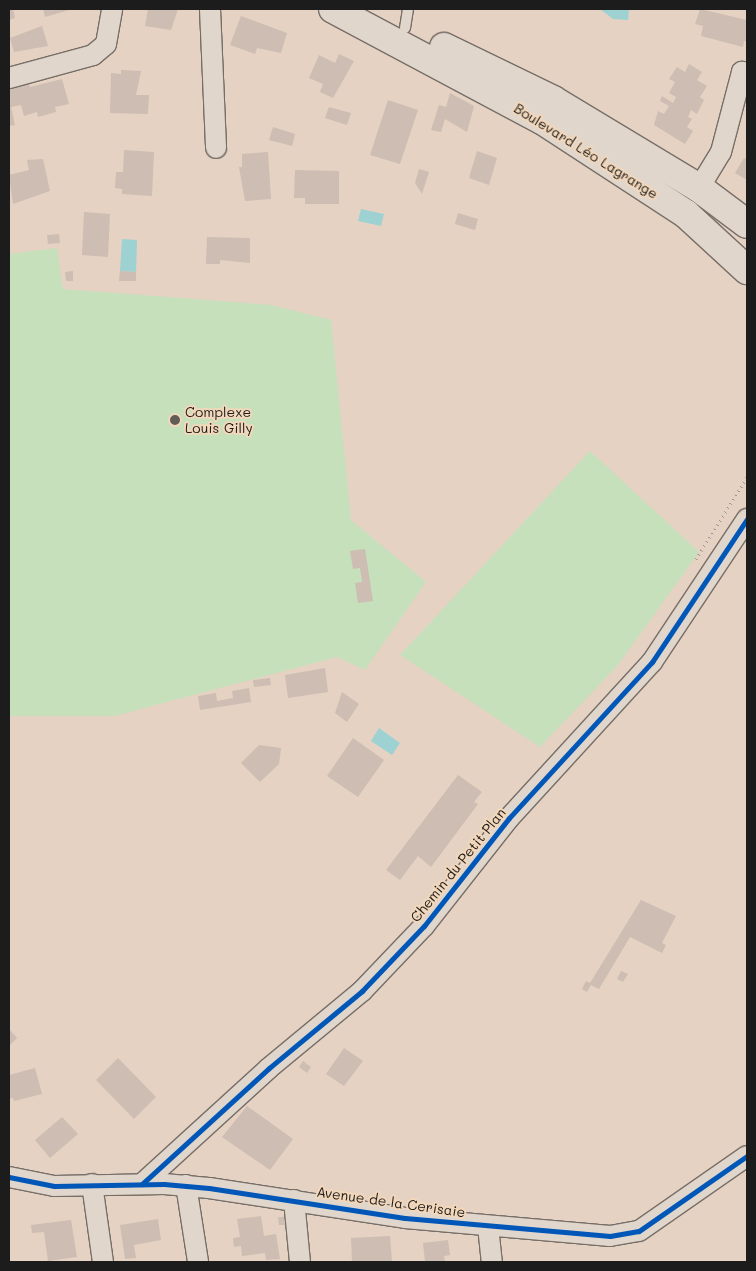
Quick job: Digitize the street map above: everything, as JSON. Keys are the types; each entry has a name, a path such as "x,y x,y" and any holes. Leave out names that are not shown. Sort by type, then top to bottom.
{"main road":[{"name":"Boulevard Léo Lagrange","path":"333,9 542,120 686,214 747,270"},
{"name":"Boulevard Léo Lagrange","path":"365,9 406,18 552,100 699,188 747,224"}],"street":[{"path":"9,78 93,55 106,44 112,9"},
{"path":"210,9 216,148"},
{"path":"699,188 720,152 742,72 747,72"},
{"name":"Chemin du Petit Plan","path":"142,1184 269,1068 362,991 424,926 509,818 652,662 747,518"},
{"name":"Avenue de la Cerisaie","path":"9,1178 54,1186 142,1184 186,1186 294,1200 405,1218 626,1236 639,1231 747,1156"},
{"path":"92,1184 103,1262"},
{"path":"186,1186 198,1262"},
{"path":"294,1200 300,1262"},
{"path":"488,1226 492,1262"}],"path":[{"path":"691,569 699,552 747,477"}],"green space":[{"name":"Complexe Louis Gilly","path":"57,248 63,289 271,305 331,320 351,520 426,582 365,670 337,657 114,716 9,716 9,254"},
{"path":"590,451 699,552 618,665 540,747 400,655"}],"water":[{"path":"600,9 629,9 628,20 613,19"},
{"path":"361,209 384,214 381,226 358,221"},
{"path":"122,239 137,240 136,272 120,271"},
{"path":"379,728 400,743 392,755 371,741"}],"building":[{"path":"9,9 13,9 15,18 9,20"},
{"path":"43,9 73,9 45,17"},
{"path":"148,9 178,9 171,30 145,26"},
{"path":"700,9 747,20 747,42 744,41 743,47 701,36 703,26 695,24"},
{"path":"241,16 287,33 281,53 257,48 255,54 230,45"},
{"path":"42,26 48,46 14,52 10,38"},
{"path":"339,54 354,61 333,98 320,92 323,84 309,78 319,55 335,63"},
{"path":"689,64 702,72 697,80 707,86 700,97 704,100 697,114 691,110 688,117 692,119 687,127 693,131 685,144 654,125 658,111 664,114 669,106 660,101 662,96 673,103 676,97 669,93 675,82 669,79 677,67 685,72"},
{"path":"121,70 141,71 136,95 149,95 148,114 110,113 111,73 121,74"},
{"path":"62,79 69,104 55,107 56,112 38,117 37,112 24,116 21,105 11,107 15,125 9,126 9,84 28,80 30,87"},
{"path":"450,93 474,106 467,132 445,119 441,132 431,130 439,105 446,107"},
{"path":"388,100 418,110 400,164 370,155"},
{"path":"329,107 351,113 347,125 325,118"},
{"path":"273,127 295,134 292,146 269,140"},
{"path":"124,150 154,152 152,196 122,194 122,189 115,188 116,172 123,172"},
{"path":"477,151 497,158 489,185 469,178"},
{"path":"268,152 271,199 245,201 239,167 242,167 242,154"},
{"path":"744,158 747,160 747,180 735,173"},
{"path":"43,159 50,191 13,204 9,175 29,170 27,160"},
{"path":"419,169 429,172 422,194 415,183"},
{"path":"295,170 339,171 339,204 305,204 305,198 294,198"},
{"path":"84,212 110,214 108,257 82,255"},
{"path":"458,213 478,219 475,230 455,224"},
{"path":"59,234 60,243 48,244 47,235"},
{"path":"207,237 250,238 250,263 220,260 220,264 206,264"},
{"path":"73,271 73,281 66,281 65,272"},
{"path":"120,271 136,272 136,281 119,281"},
{"path":"365,549 373,601 358,603 355,583 362,582 360,568 353,569 350,551"},
{"path":"325,668 328,692 288,698 285,675"},
{"path":"270,678 271,685 254,687 253,680"},
{"path":"249,688 251,702 200,710 198,696 216,693 217,701 233,698 232,691"},
{"path":"342,692 359,704 347,722 335,713"},
{"path":"353,738 384,760 358,797 327,776"},
{"path":"259,745 281,748 279,764 260,782 241,763"},
{"path":"458,775 482,792 474,802 478,804 431,867 418,856 400,880 386,870"},
{"path":"641,900 676,916 662,943 666,945 662,953 630,937 599,989 591,985 587,992 582,989 586,981 590,983"},
{"path":"621,971 628,974 623,982 617,979"},
{"path":"9,1029 17,1038 9,1046"},
{"path":"344,1048 363,1061 344,1086 326,1074"},
{"path":"118,1058 156,1097 134,1119 96,1080"},
{"path":"303,1061 311,1067 307,1073 299,1067"},
{"path":"35,1068 42,1094 14,1101 13,1098 9,1099 9,1075"},
{"path":"247,1106 293,1139 270,1170 222,1137"},
{"path":"62,1117 78,1134 50,1158 35,1140"},
{"path":"261,1216 264,1236 276,1234 280,1259 266,1260 265,1253 242,1256 241,1246 234,1247 233,1238 240,1237 237,1219"},
{"path":"278,1217 284,1217 285,1225 279,1225"},
{"path":"158,1219 161,1240 134,1245 136,1258 125,1259 120,1225"},
{"path":"71,1220 77,1257 48,1261 44,1232 32,1233 31,1225"},
{"path":"390,1236 392,1262 352,1262 351,1238"},
{"path":"448,1240 450,1255 444,1256 445,1262 425,1262 423,1243"}],"cycle path":[{"path":"142,1184 269,1068 362,991 424,926 509,818 652,662 747,519"},
{"path":"9,1177 54,1186 164,1184 209,1188 405,1218 610,1236 639,1231 747,1156"}],"place":[{"name":"Complexe Louis Gilly","path":"175,420"}]}
